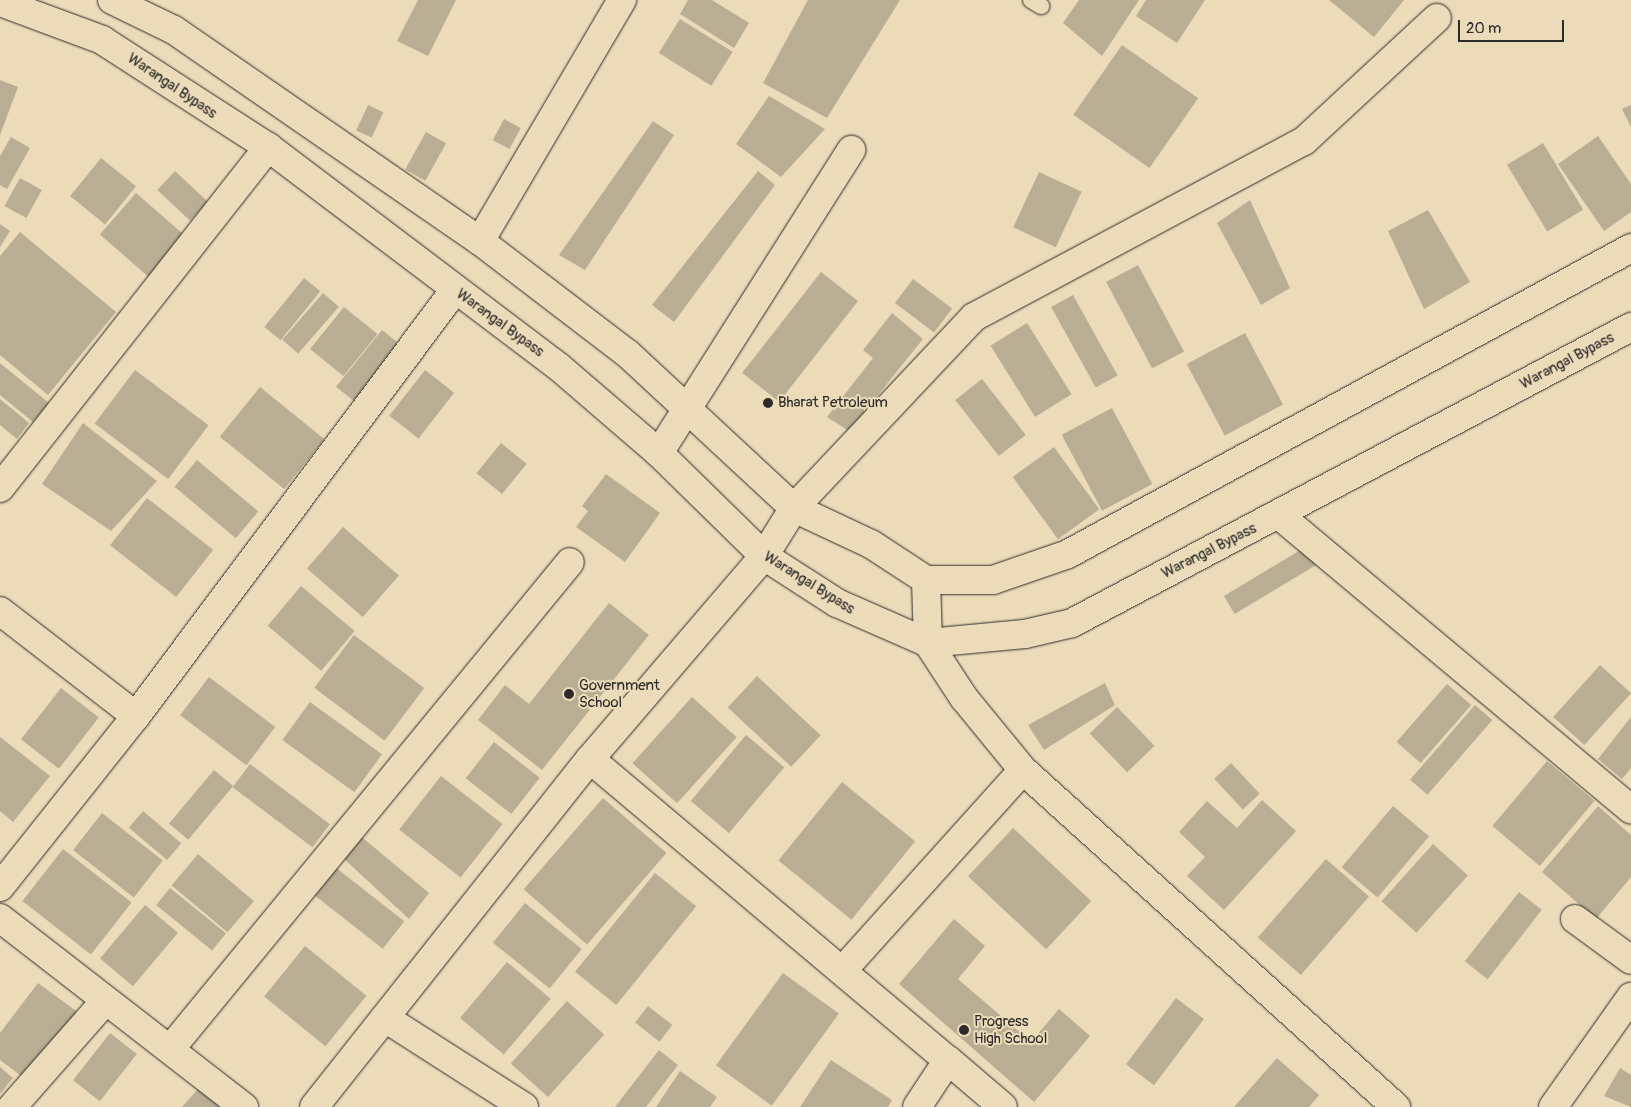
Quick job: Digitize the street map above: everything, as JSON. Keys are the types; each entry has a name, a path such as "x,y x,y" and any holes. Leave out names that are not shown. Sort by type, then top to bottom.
{"street":[{"path":"112,0 174,30 480,241 688,406 794,508 871,544 926,580 993,580 1068,554 1631,248"},
{"path":"480,241 622,0"},
{"name":"Warangal Bypass","path":"0,2 102,40 268,147 454,291 559,367 659,453 764,556 837,604 928,643 1025,634 1072,623 1629,332"},
{"path":"314,1107 590,759 764,556 794,508 974,317 1304,140 1437,18"},
{"path":"0,488 268,147"},
{"path":"659,453 851,150"},
{"path":"0,887 136,716 454,291"},
{"path":"1279,515 1631,809"},
{"path":"172,1047 570,562"},
{"path":"926,580 928,643 964,698 1023,770 1396,1107"},
{"path":"0,611 136,716"},
{"path":"590,759 1003,1107"},
{"path":"842,971 1023,770"},
{"path":"0,918 105,1001 172,1047 244,1107"},
{"path":"1576,919 1631,960"},
{"path":"1553,1107 1631,997"},
{"path":"12,1107 105,1001"},
{"path":"385,1018 524,1107"},
{"path":"918,1107 948,1060"}],"building":[{"path":"418,0 456,0 428,56 397,41"},
{"path":"688,0 712,0 749,23 734,48 680,14"},
{"path":"808,0 900,0 827,118 763,83"},
{"path":"1079,0 1139,0 1102,56 1063,23"},
{"path":"1146,0 1205,0 1177,43 1136,16"},
{"path":"1329,0 1404,0 1374,37"},
{"path":"680,19 733,52 711,86 659,53"},
{"path":"1122,45 1198,98 1149,168 1073,115"},
{"path":"0,80 18,87 0,135"},
{"path":"769,96 825,129 781,177 736,144"},
{"path":"368,105 383,112 372,138 356,130"},
{"path":"1631,105 1631,127 1622,109"},
{"path":"504,119 521,128 510,149 493,140"},
{"path":"653,121 674,135 585,270 559,255"},
{"path":"426,132 446,143 425,181 405,170"},
{"path":"1598,136 1631,184 1631,212 1604,231 1558,164"},
{"path":"11,137 30,148 7,189 0,185 0,156"},
{"path":"1543,143 1583,210 1547,231 1507,165"},
{"path":"101,158 136,186 105,224 70,196"},
{"path":"175,171 208,202 190,221 157,190"},
{"path":"758,171 775,185 674,322 652,305"},
{"path":"1039,172 1082,192 1056,247 1013,227"},
{"path":"20,178 42,190 26,218 4,206"},
{"path":"136,193 185,236 149,277 100,235"},
{"path":"1250,200 1290,288 1261,305 1217,223"},
{"path":"1428,210 1470,282 1424,309 1388,231"},
{"path":"0,224 10,231 0,247"},
{"path":"20,232 116,312 48,395 0,355 0,256"},
{"path":"1138,265 1184,352 1152,368 1106,282"},
{"path":"821,272 858,301 779,402 742,373"},
{"path":"304,278 320,291 281,340 264,327"},
{"path":"913,279 952,308 934,332 895,303"},
{"path":"323,293 339,307 298,354 282,340"},
{"path":"1073,295 1118,375 1096,388 1051,307"},
{"path":"344,307 377,334 343,376 310,349"},
{"path":"892,313 923,339 849,431 827,417 873,358 863,350"},
{"path":"1027,323 1072,394 1035,417 991,346"},
{"path":"382,330 402,346 356,403 336,387"},
{"path":"1245,333 1283,405 1225,436 1187,364"},
{"path":"0,363 49,403 33,422 0,395"},
{"path":"135,370 208,425 168,479 95,424"},
{"path":"425,370 454,393 418,438 389,416"},
{"path":"982,379 1026,435 999,456 955,400"},
{"path":"260,387 325,439 284,489 220,437"},
{"path":"0,399 29,423 17,439 0,425"},
{"path":"1112,408 1152,484 1102,511 1062,435"},
{"path":"83,423 157,481 111,531 42,484"},
{"path":"501,443 527,464 502,494 476,473"},
{"path":"1054,447 1099,509 1058,539 1013,477"},
{"path":"197,460 258,511 236,538 175,487"},
{"path":"606,474 660,513 625,562 576,527 588,511 582,506"},
{"path":"147,498 213,550 176,597 110,545"},
{"path":"343,527 399,576 363,617 307,569"},
{"path":"1307,546 1318,564 1235,614 1224,596"},
{"path":"301,586 355,631 321,671 268,626"},
{"name":"Government School","path":"609,603 649,635 542,770 478,720 505,685 529,704"},
{"path":"354,635 424,688 385,741 314,688"},
{"path":"1600,665 1631,693 1584,745 1553,717"},
{"path":"757,676 821,735 791,767 728,707"},
{"path":"209,677 275,727 246,765 180,715"},
{"path":"1105,683 1115,705 1044,750 1028,725"},
{"path":"1447,684 1471,705 1421,763 1396,742"},
{"path":"61,688 99,718 59,769 21,739"},
{"path":"692,697 737,737 677,803 632,763"},
{"path":"310,702 382,754 354,792 282,740"},
{"path":"1475,705 1492,720 1427,795 1410,780"},
{"path":"1117,707 1155,746 1127,772 1090,733"},
{"path":"1631,717 1631,768 1622,779 1598,759"},
{"path":"746,735 784,767 729,833 691,801"},
{"path":"0,737 50,776 13,822 0,811"},
{"path":"494,742 540,778 511,814 466,778"},
{"path":"1547,761 1594,801 1540,866 1492,826"},
{"path":"1231,763 1260,794 1243,809 1214,779"},
{"path":"250,764 330,824 312,847 233,787"},
{"path":"214,770 233,786 188,840 169,824"},
{"path":"441,776 502,824 461,878 399,830"},
{"path":"842,782 915,841 851,920 778,860"},
{"path":"603,798 666,853 587,944 524,889"},
{"path":"1262,800 1296,831 1224,910 1187,876 1205,857 1179,832 1207,801 1237,828"},
{"path":"1393,806 1429,836 1378,897 1342,867"},
{"path":"1598,806 1631,835 1631,877 1596,919 1542,872"},
{"path":"143,811 181,843 167,860 129,828"},
{"path":"102,813 163,860 134,897 73,850"},
{"path":"1013,828 1091,901 1046,949 968,876"},
{"path":"358,834 429,893 409,919 342,857"},
{"path":"1433,844 1468,875 1416,933 1381,901"},
{"path":"63,849 132,903 91,955 22,901"},
{"path":"198,854 254,901 228,932 172,885"},
{"path":"1326,859 1369,896 1301,975 1258,937"},
{"path":"335,867 404,921 383,949 313,895"},
{"path":"655,873 696,906 616,1005 575,972"},
{"path":"170,888 226,933 212,950 156,905"},
{"path":"1519,892 1542,910 1488,979 1465,961"},
{"path":"525,903 582,949 550,989 493,943"},
{"path":"145,905 178,933 133,986 100,959"},
{"path":"954,919 985,946 958,979 1031,1042 1059,1009 1090,1036 1034,1102 899,984"},
{"path":"305,946 366,996 325,1046 264,997"},
{"path":"507,962 551,999 504,1055 460,1018"},
{"path":"783,973 839,1014 772,1106 716,1065"},
{"path":"38,983 79,1013 28,1081 0,1060 0,1033"},
{"path":"1176,998 1204,1019 1154,1085 1126,1064"},
{"path":"567,1001 604,1034 548,1097 511,1063"},
{"path":"648,1006 672,1025 659,1042 635,1023"},
{"path":"110,1033 137,1054 100,1101 73,1080"},
{"path":"659,1050 678,1065 646,1107 615,1107"},
{"path":"1277,1058 1319,1095 1309,1107 1234,1107"},
{"path":"831,1060 892,1100 888,1107 800,1107"},
{"path":"0,1067 13,1078 0,1094"},
{"path":"1620,1068 1631,1075 1631,1107 1604,1096"},
{"path":"680,1071 717,1097 710,1107 656,1107"},
{"path":"198,1089 220,1107 182,1107"}],"place":[{"name":"Bharat Petroleum","path":"768,403"},
{"name":"Government School","path":"569,694"},
{"name":"Progress High School","path":"964,1030"}]}
